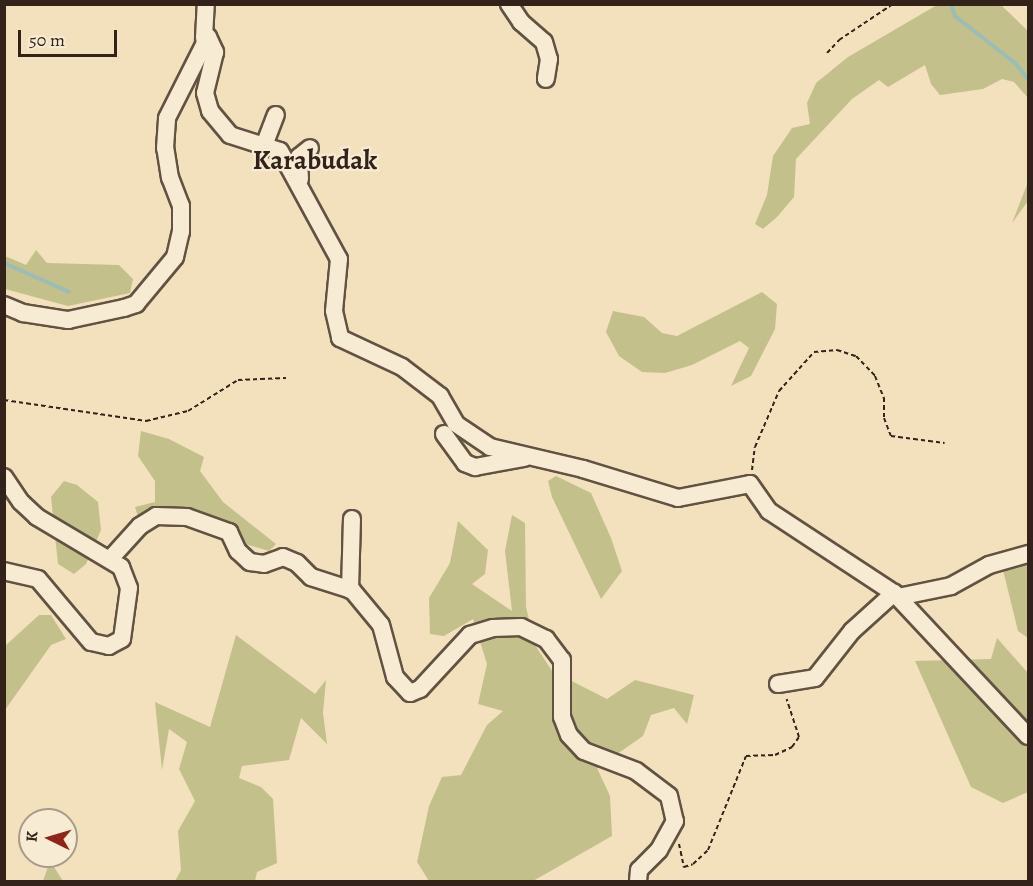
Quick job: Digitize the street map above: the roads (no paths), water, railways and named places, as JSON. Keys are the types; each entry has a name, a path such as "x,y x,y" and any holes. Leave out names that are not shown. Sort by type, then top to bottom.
{"street":[{"path":"4,305 23,313 68,320 124,308 135,304 175,257 181,232 181,206 170,178 165,148 167,118 204,38 206,4"},
{"path":"509,4 521,22 544,42 549,59 546,79"},
{"path":"204,38 212,39 214,52 205,93 210,111 231,135 265,143 280,151 306,203 339,260 334,311 340,339 402,368 440,396 456,424 490,447 678,498 750,484 769,511 896,595 1029,736"},
{"path":"265,143 276,115"},
{"path":"306,203 297,171 299,157 310,148"},
{"path":"444,434 465,463 475,467 531,457"},
{"path":"4,477 37,517 111,558 121,567 129,588 122,639 109,646 91,642 38,579 4,571"},
{"path":"111,558 140,526 156,516 187,517 229,532 238,551 250,562 264,564 284,557 297,563 311,577 350,590 381,625 395,677 410,693 420,689 470,635 493,628 520,627 546,639 562,660 562,717 569,735 584,752 636,771 669,796 675,821 659,849 639,870 638,882"},
{"path":"350,590 352,519"},
{"path":"777,684 815,678 852,631 896,595 951,586 989,565 1029,554"}],"waterway":[{"path":"951,4 955,16 1015,63 1028,79"},
{"path":"4,263 69,292"}],"district":[{"name":"Karabudak","path":"315,161"}]}
